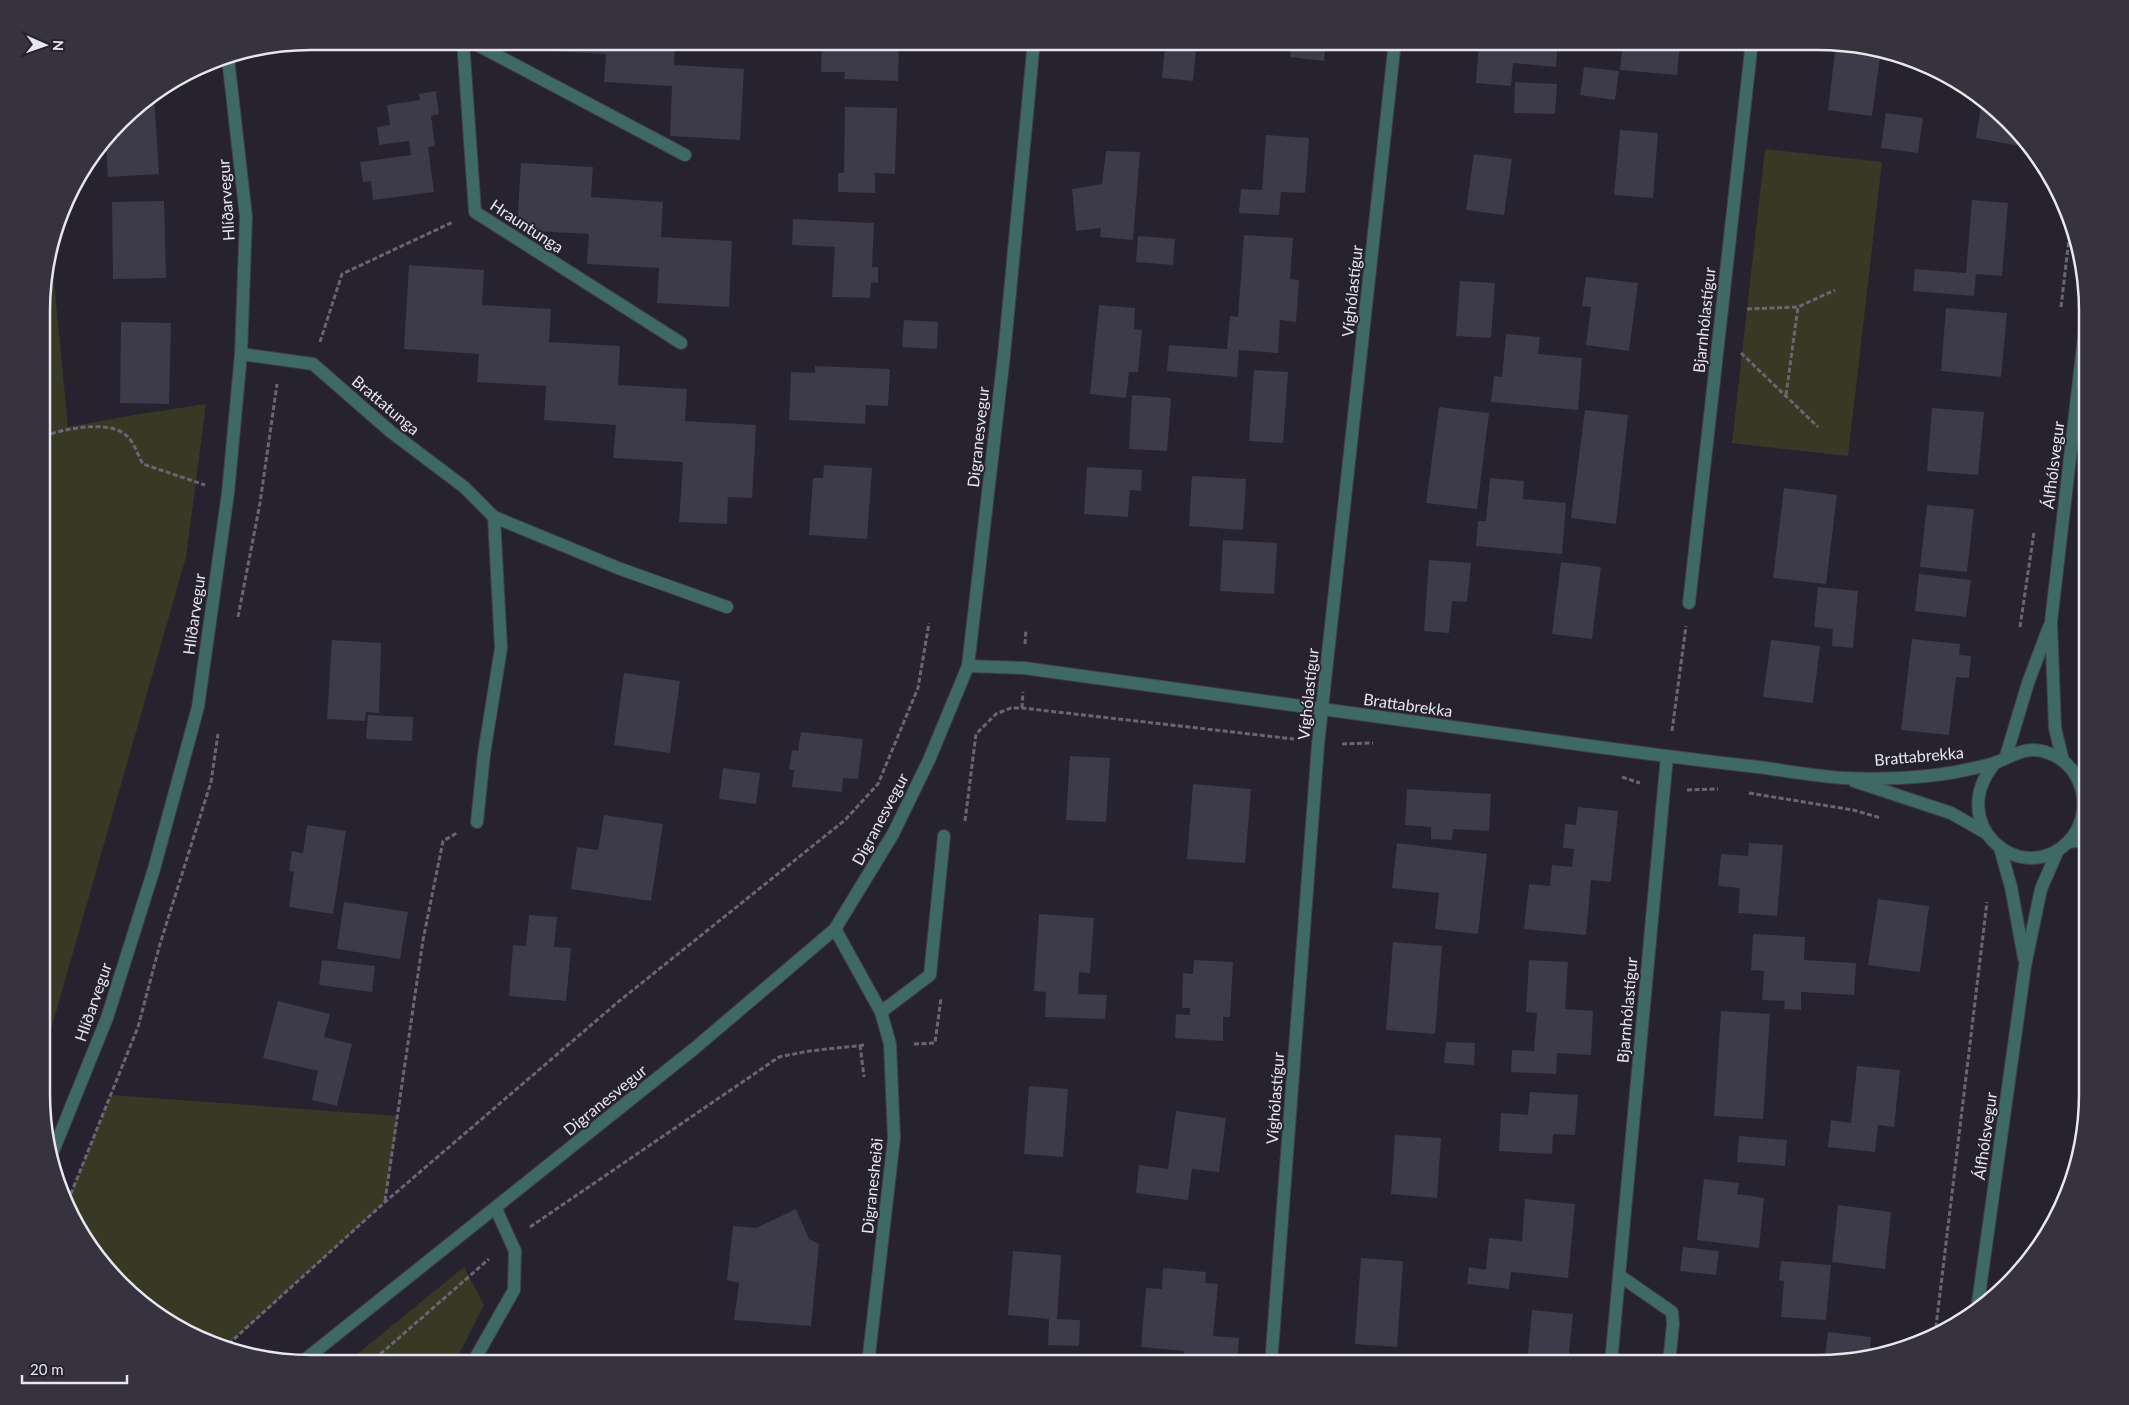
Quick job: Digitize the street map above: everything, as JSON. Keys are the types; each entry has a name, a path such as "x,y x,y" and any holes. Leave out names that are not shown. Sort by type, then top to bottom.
{"street":[{"name":"Hrauntunga","path":"464,50 475,212 681,344"},
{"path":"487,50 685,155"},
{"name":"Digranesvegur","path":"311,1355 496,1209 695,1048 834,929 893,834 929,760 968,666 1004,355 1033,50"},
{"name":"Víghólastígur","path":"1272,1351 1318,745 1394,50"},
{"name":"Bjarnhólastígur","path":"1689,603 1751,50"},
{"name":"Hlíðarvegur","path":"55,1146 106,1018 154,869 198,707 228,493 241,354 246,217 229,63"},
{"path":"241,354 313,364"},
{"name":"Brattatunga","path":"313,364 391,432 464,487 494,517 618,568 727,607"},
{"name":"Álfhólsvegur","path":"2063,761 2055,728 2051,622 2079,380"},
{"path":"477,822 501,648 494,517"},
{"name":"Álfhólsvegur","path":"2001,759 2051,622"},
{"name":"Brattabrekka","path":"968,666 1024,668 1322,710 1844,778 1954,772 2001,759"},
{"path":"2079,779 2063,761 2050,753 2035,750 2020,751 2001,759 1986,774 1979,788 1977,804 1979,819 1986,833 2000,848 2014,854 2029,857 2043,856 2063,846 2079,842"},
{"name":"Bjarnhólastígur","path":"1612,1355 1666,756"},
{"name":"Brattabrekka","path":"1844,778 1951,813 1986,833"},
{"path":"2063,846 2079,827"},
{"path":"881,1012 930,975 944,836"},
{"name":"Álfhólsvegur","path":"1978,1300 2025,966 2041,889 2063,846"},
{"name":"Álfhólsvegur","path":"2000,848 2011,887 2025,966"},
{"name":"Digranesheiði","path":"834,929 881,1012 890,1044 894,1138 869,1355"},
{"path":"477,1355 514,1290 515,1251 496,1209"},
{"path":"1620,1272 1672,1312 1673,1324 1670,1355"}],"path":[{"path":"313,364 342,274 475,212"},
{"path":"2060,309 2069,239"},
{"path":"1722,310 1798,307 1835,290"},
{"path":"1786,396 1798,307"},
{"path":"1719,331 1818,427"},
{"path":"50,434 68,428 110,428 127,436 143,464 205,485"},
{"path":"2020,629 2035,522"},
{"path":"1666,756 1689,603"},
{"path":"231,1342 385,1202 618,1002 845,820 878,784 918,688 929,623"},
{"path":"963,830 976,734 996,714 1011,708 1295,739 1318,745 1383,743"},
{"path":"1620,776 1662,790 1725,789"},
{"path":"1745,792 1853,810 1887,820"},
{"path":"385,1202 424,940 443,841 477,822"},
{"path":"1936,1326 1988,895"},
{"path":"379,1355 511,1240 779,1057 809,1051 890,1044 934,1043 941,995"}],"green space":[{"path":"1765,149 1882,162 1848,456 1732,443"},
{"path":"53,271 68,427 206,404 186,557 50,1033 50,311"},
{"path":"111,1095 398,1116 385,1202 231,1342 180,1320 152,1301 126,1279 94,1239 70,1195"},
{"path":"464,1267 484,1305 459,1355 356,1355"}],"building":[{"path":"535,50 675,50 674,65 744,69 740,140 670,136 672,86 604,82 606,54"},
{"path":"822,50 899,50 898,81 844,79 845,72 821,72"},
{"path":"1165,50 1196,50 1193,81 1162,78"},
{"path":"1291,50 1325,50 1324,61 1290,57"},
{"path":"1478,50 1557,50 1556,67 1513,63 1511,86 1476,83"},
{"path":"1622,50 1679,50 1677,75 1620,70"},
{"path":"1835,51 1880,58 1872,116 1828,110"},
{"path":"1584,67 1619,71 1615,100 1580,95"},
{"path":"1515,82 1557,84 1555,114 1514,113"},
{"path":"436,91 439,114 431,116 435,146 428,147 434,192 373,200 371,181 363,182 360,162 411,155 409,141 379,145 377,127 390,125 387,105 420,100 419,94"},
{"path":"154,102 159,174 108,177 106,149 126,126"},
{"path":"845,107 897,108 895,174 875,173 875,193 838,192 838,173 844,173"},
{"path":"1981,107 2003,126 2020,146 1976,138"},
{"path":"1886,113 1923,118 1918,153 1881,148"},
{"path":"1620,130 1658,133 1653,198 1614,195"},
{"path":"1266,135 1309,138 1305,193 1281,192 1279,215 1239,213 1241,189 1262,190"},
{"path":"1106,151 1140,152 1133,240 1100,237 1101,228 1076,231 1072,189 1102,184"},
{"path":"1474,154 1512,159 1504,215 1466,210"},
{"path":"521,163 593,167 591,197 663,202 661,237 732,241 729,307 657,303 659,268 587,264 589,234 517,230"},
{"path":"1972,200 2008,203 2002,276 1976,274 1974,296 1913,291 1915,269 1966,273"},
{"path":"164,201 166,278 113,279 112,202"},
{"path":"793,219 874,223 872,267 878,267 878,283 871,282 870,298 832,297 835,247 792,245"},
{"path":"1244,235 1293,238 1290,279 1299,280 1296,322 1280,320 1278,353 1239,350 1237,377 1167,371 1169,345 1227,349 1230,316 1238,317"},
{"path":"1138,236 1175,239 1173,265 1136,262"},
{"path":"409,265 484,270 482,305 551,309 549,342 620,346 618,385 687,389 685,421 756,425 752,498 728,497 727,524 679,522 683,462 613,458 616,425 544,420 546,386 477,382 479,354 404,349"},
{"path":"1586,277 1638,283 1629,351 1586,345 1591,307 1582,306"},
{"path":"1460,281 1495,283 1491,338 1456,336"},
{"path":"1099,305 1135,308 1134,329 1142,330 1138,372 1129,372 1126,398 1090,394"},
{"path":"1946,308 2007,313 2001,377 1941,371"},
{"path":"904,320 938,322 937,349 902,347"},
{"path":"121,322 171,323 169,404 120,403"},
{"path":"1506,334 1540,337 1538,354 1582,358 1578,410 1491,402 1494,376 1502,377"},
{"path":"815,366 890,369 888,406 866,405 865,424 789,420 791,372 815,373"},
{"path":"1254,370 1288,372 1283,443 1249,441"},
{"path":"1132,395 1171,398 1167,451 1129,449"},
{"path":"1439,407 1489,413 1477,509 1426,503"},
{"path":"1932,408 1984,412 1978,475 1927,471"},
{"path":"1585,410 1628,415 1616,524 1571,518"},
{"path":"824,465 872,468 867,539 809,535 813,478 823,478"},
{"path":"1087,467 1142,470 1141,491 1130,490 1128,517 1084,514"},
{"path":"1192,476 1246,479 1243,530 1189,526"},
{"path":"1490,478 1524,481 1523,499 1566,503 1562,554 1476,546 1478,521 1486,521"},
{"path":"1784,488 1837,495 1826,584 1773,578"},
{"path":"1927,505 1974,509 1967,572 1920,567"},
{"path":"1223,540 1277,543 1274,594 1220,591"},
{"path":"1429,560 1471,563 1467,602 1452,601 1449,633 1424,631"},
{"path":"1561,562 1601,567 1592,639 1552,634"},
{"path":"1919,574 1971,580 1966,617 1915,611"},
{"path":"1818,587 1858,591 1853,648 1832,646 1833,629 1814,627"},
{"path":"1912,639 1960,644 1959,655 1971,656 1969,678 1956,677 1949,735 1901,730"},
{"path":"332,640 381,643 379,713 366,712 365,721 327,719"},
{"path":"1771,640 1820,646 1813,703 1763,697"},
{"path":"624,673 680,681 670,753 614,745"},
{"path":"368,715 413,717 412,741 366,739"},
{"path":"801,732 863,739 858,779 843,778 842,792 792,787 794,770 789,770 792,750 798,751"},
{"path":"1070,756 1110,758 1106,822 1066,820"},
{"path":"723,768 760,773 756,804 719,799"},
{"path":"1193,784 1251,789 1245,863 1187,859"},
{"path":"1407,789 1491,794 1489,831 1453,829 1452,840 1431,839 1431,827 1405,825"},
{"path":"1578,807 1618,811 1611,882 1591,880 1586,935 1524,929 1529,884 1550,886 1552,865 1572,867 1574,849 1563,848 1565,824 1576,825"},
{"path":"604,815 663,824 651,901 571,889 577,847 598,850"},
{"path":"307,825 346,831 333,914 289,907 294,872 289,871 292,851 303,853"},
{"path":"1397,843 1487,854 1478,934 1435,929 1439,893 1392,888"},
{"path":"1749,843 1783,845 1777,916 1738,913 1740,888 1718,886 1721,854 1748,856"},
{"path":"1878,899 1929,906 1920,972 1868,965"},
{"path":"344,902 408,912 400,959 337,949"},
{"path":"1039,914 1094,918 1090,973 1079,972 1078,994 1107,995 1105,1019 1045,1017 1046,992 1034,991"},
{"path":"529,915 557,917 554,947 571,948 566,1001 509,996 513,945 526,946"},
{"path":"1753,934 1805,937 1804,960 1856,963 1854,995 1801,992 1801,1010 1784,1009 1785,1001 1762,1000 1764,971 1751,970"},
{"path":"1393,942 1442,946 1435,1034 1386,1030"},
{"path":"322,960 375,966 372,992 319,985"},
{"path":"1194,960 1233,962 1230,1017 1223,1017 1223,1041 1175,1038 1176,1014 1190,1015 1190,1008 1182,1008 1183,973 1193,974"},
{"path":"1529,960 1568,962 1565,1009 1593,1011 1591,1055 1557,1053 1556,1074 1511,1072 1512,1050 1534,1051 1537,1013 1526,1012"},
{"path":"278,1001 330,1014 324,1037 352,1044 337,1106 312,1100 318,1071 263,1058"},
{"path":"1721,1011 1770,1014 1763,1119 1714,1116"},
{"path":"1446,1042 1475,1043 1474,1065 1444,1063"},
{"path":"1857,1066 1900,1070 1894,1127 1878,1125 1875,1152 1828,1147 1831,1120 1851,1123"},
{"path":"1029,1086 1068,1089 1063,1157 1024,1154"},
{"path":"1530,1092 1578,1095 1575,1135 1553,1134 1552,1154 1499,1151 1501,1113 1528,1115"},
{"path":"1176,1111 1226,1118 1219,1172 1192,1169 1188,1200 1136,1193 1139,1165 1168,1169"},
{"path":"1395,1135 1441,1138 1437,1198 1391,1194"},
{"path":"1739,1136 1787,1140 1785,1166 1737,1162"},
{"path":"1704,1179 1739,1183 1737,1194 1764,1198 1759,1248 1697,1240"},
{"path":"1525,1199 1575,1204 1568,1278 1511,1272 1509,1289 1467,1284 1469,1267 1486,1270 1489,1238 1522,1241"},
{"path":"1838,1205 1891,1212 1885,1269 1832,1262"},
{"path":"796,1209 809,1239 819,1244 811,1326 734,1320 739,1283 727,1280 733,1226 756,1228"},
{"path":"1683,1247 1719,1251 1716,1275 1680,1271"},
{"path":"1013,1251 1061,1255 1057,1319 1080,1320 1079,1346 1048,1345 1049,1319 1008,1315"},
{"path":"1361,1258 1403,1261 1397,1347 1355,1344"},
{"path":"1781,1261 1831,1265 1826,1320 1781,1317 1784,1281 1779,1280"},
{"path":"1163,1268 1206,1272 1205,1283 1218,1284 1213,1336 1239,1338 1238,1355 1184,1355 1184,1351 1141,1347 1146,1288 1162,1289"},
{"path":"1532,1310 1573,1314 1569,1355 1528,1355"},
{"path":"1828,1332 1871,1337 1870,1350 1825,1355"}]}
